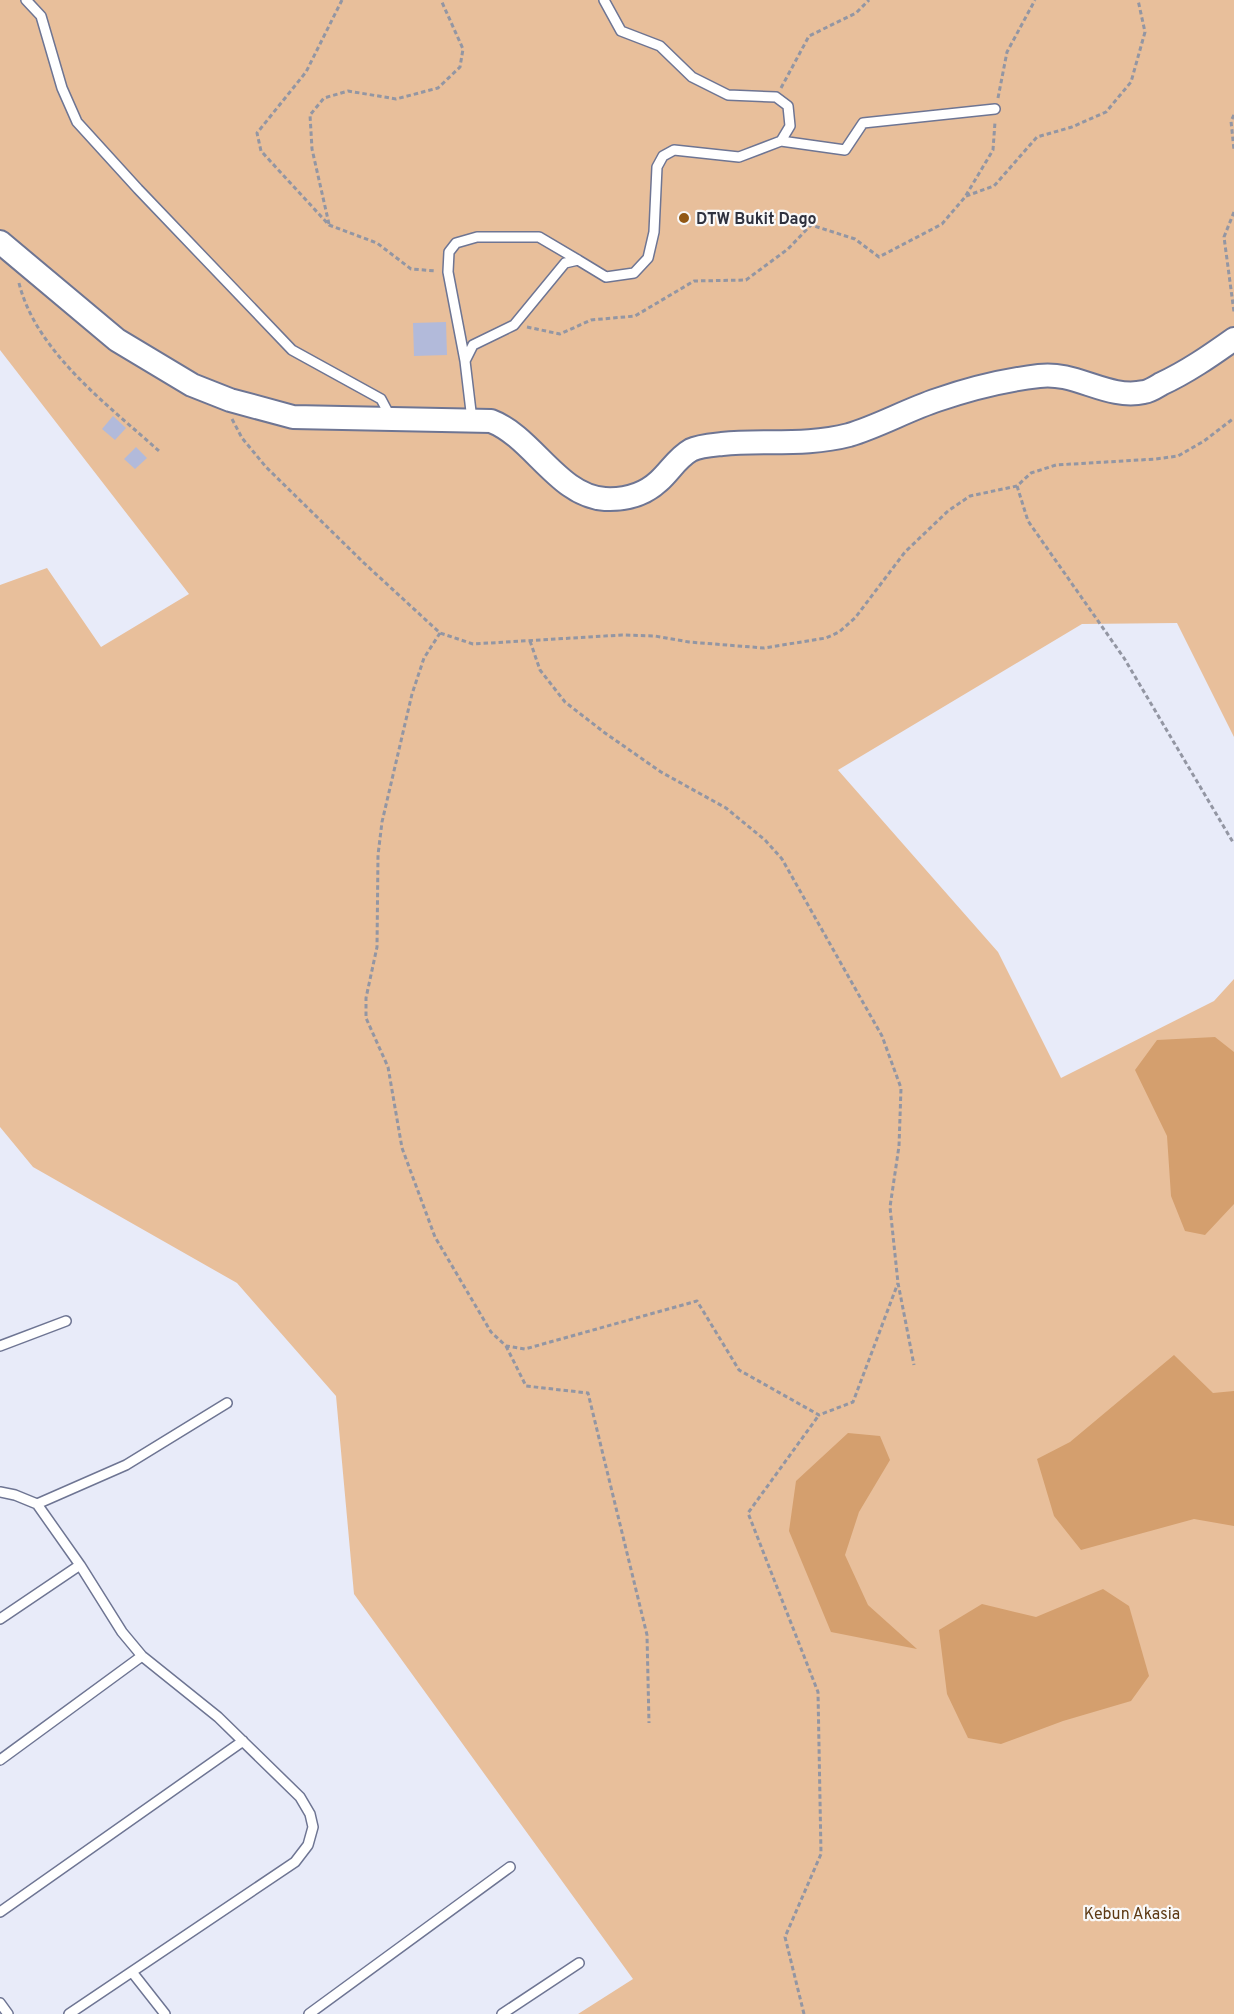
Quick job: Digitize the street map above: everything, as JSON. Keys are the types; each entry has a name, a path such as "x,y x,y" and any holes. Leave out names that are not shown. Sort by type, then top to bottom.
{"street":[{"path":"8,248 117,340 192,385 230,400 292,417 491,421 516,434 564,481 583,493 603,499 626,498 646,492 660,481 676,461 694,448 723,444 783,443 848,435 936,400 974,389 1040,375 1067,377 1115,393 1145,392 1187,372 1234,339"}],"lane":[{"path":"26,0 40,16 62,88 77,122 292,350 381,399 391,418"},
{"path":"604,0 621,31 660,46 692,78 728,95 776,97 788,106 790,126 781,141"},
{"path":"472,420 465,361 448,273 449,252 456,243 477,237 539,237 606,277 634,273 648,258 654,232 657,167 663,156 674,150 740,157 781,141 845,150 863,123 995,109"},
{"path":"465,361 473,345 514,325 565,263 578,260"},
{"path":"0,1346 66,1320"},
{"path":"37,1504 126,1465 227,1403"},
{"path":"0,1492 37,1504 80,1565 122,1632 142,1656 218,1717 300,1797 310,1814 313,1827 308,1845 295,1862 69,2014"},
{"path":"0,1619 80,1565"},
{"path":"0,1760 142,1656"},
{"path":"0,1912 243,1741"},
{"path":"309,2014 510,1867"},
{"path":"502,2014 579,1963"},
{"path":"132,1972 165,2014"},
{"path":"0,2002 8,2014"}],"path":[{"path":"342,0 306,72 257,133 261,151 329,225 377,243 411,269 448,273"},
{"path":"329,225 312,149 310,115 324,98 348,91 396,99 438,88 460,67 463,49 441,0"},
{"path":"776,97 809,36 856,13 869,0"},
{"path":"514,325 560,334 591,320 635,316 694,281 746,280 788,249 812,225 855,239 879,257 942,224 965,197 993,150 995,109 1007,52 1035,0"},
{"path":"965,197 994,186 1037,136 1072,127 1106,112 1131,82 1145,32 1138,0"},
{"path":"1234,115 1231,121 1234,150"},
{"path":"1234,212 1224,237 1234,312"},
{"path":"8,248 26,307 59,355 81,381 159,451"},
{"path":"230,400 232,423 266,467 364,563 440,633 473,644 622,635 655,636 689,642 764,648 826,639 839,632 855,618 905,552 948,511 970,496 1017,486 1031,473 1056,465 1178,456 1204,441 1234,418"},
{"path":"1017,486 1028,521 1124,658 1234,844"},
{"path":"440,633 424,658 412,694 382,822 378,855 376,948 366,998 366,1018 388,1067 402,1148 435,1237 491,1332 506,1346 526,1386 588,1393 647,1635 649,1723"},
{"path":"530,641 540,670 565,702 661,772 726,808 765,840 782,859 882,1036 901,1088 899,1146 890,1207 898,1283 914,1365"},
{"path":"804,2014 785,1937 821,1854 818,1692 748,1513 819,1415 853,1402 898,1283"},
{"path":"506,1346 525,1349 697,1301 739,1370 819,1415"}],"green space":[{"name":"Kebun Akasia","path":"0,0 1234,0 1234,737 1177,623 1082,624 838,770 998,952 1061,1078 1214,1001 1234,979 1234,2014 578,2014 633,1979 354,1594 336,1396 237,1283 33,1167 0,1127 0,585 47,568 101,647 189,594 0,350"}],"shaded area":[{"path":"1215,1037 1234,1052 1234,1204 1205,1235 1185,1231 1171,1196 1167,1136 1135,1070 1157,1040"},
{"path":"1174,1355 1213,1393 1234,1391 1234,1526 1194,1519 1081,1550 1054,1516 1037,1459 1070,1442"},
{"path":"848,1433 880,1436 890,1460 859,1512 845,1555 868,1605 917,1649 831,1632 789,1531 796,1481"},
{"path":"1103,1589 1129,1606 1149,1676 1131,1701 1063,1721 1001,1744 968,1738 947,1694 939,1630 982,1604 1036,1617"}],"building":[{"path":"446,322 447,355 414,356 413,323"},
{"path":"113,416 126,428 115,440 102,429"},
{"path":"136,447 147,458 135,469 124,459"}],"place":[{"name":"DTW Bukit Dago","path":"684,218"}]}
